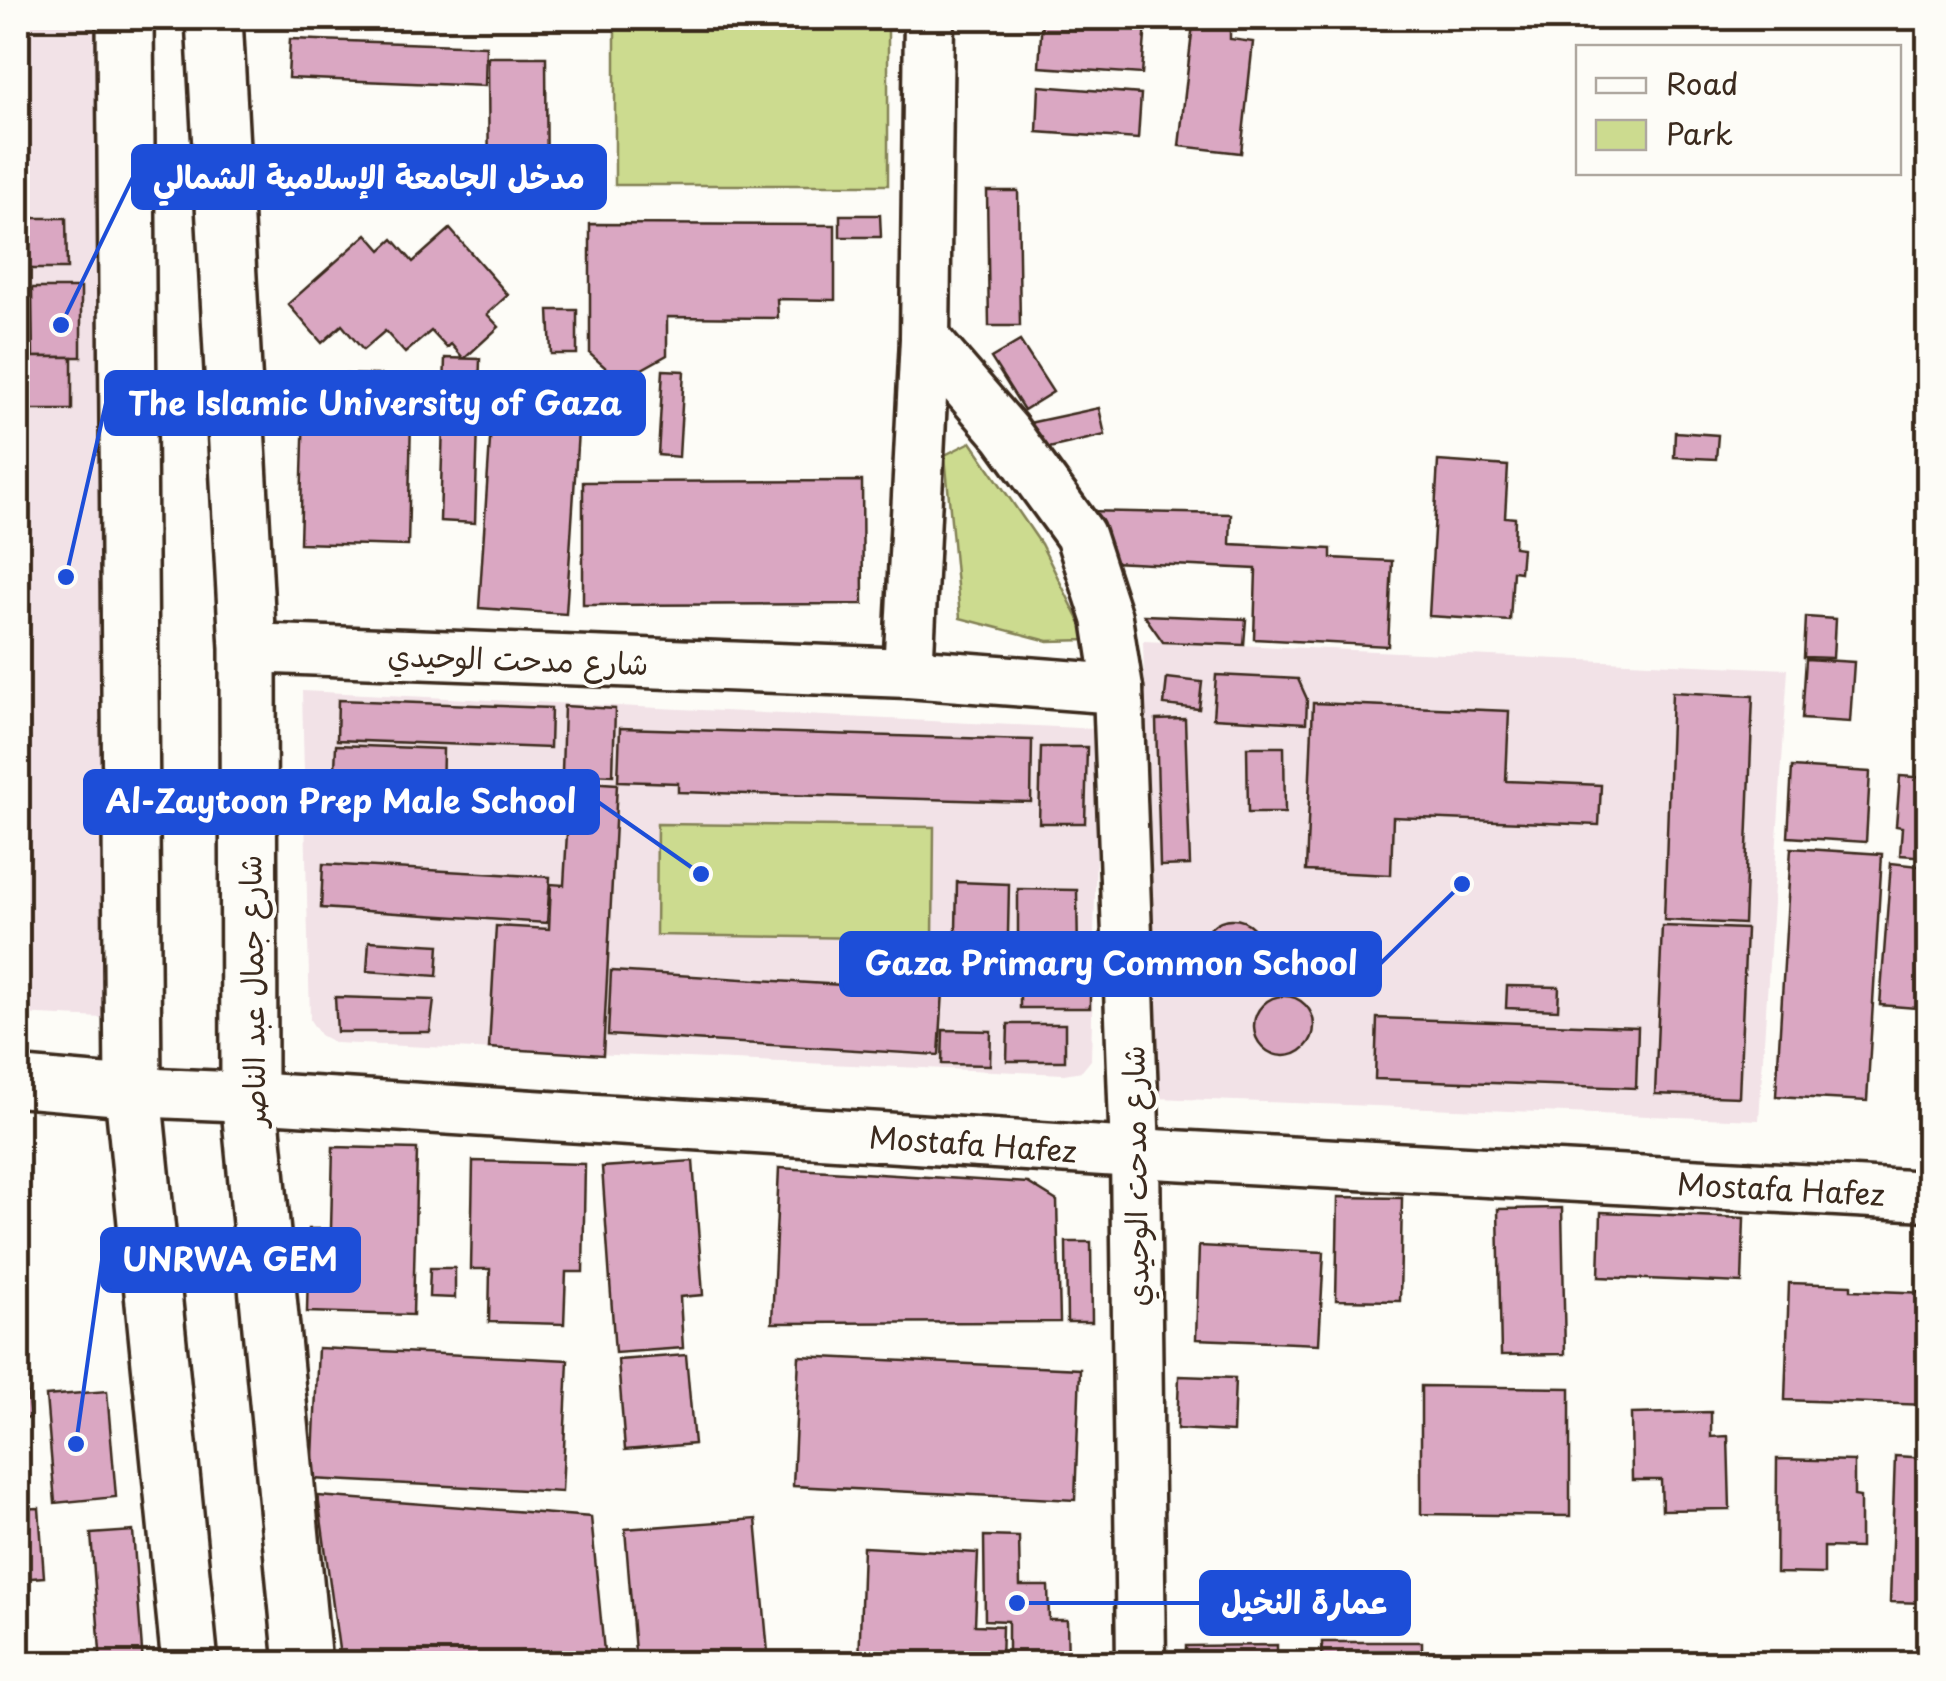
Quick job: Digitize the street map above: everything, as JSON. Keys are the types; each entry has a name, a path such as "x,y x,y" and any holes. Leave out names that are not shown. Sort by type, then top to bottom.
{"main road":[{"path":"125,18 133,1092 190,1664"},
{"name":"شارع جمال عبد الناصر","path":"214,18 248,648 250,1097 303,1664"}],"street":[{"path":"908,673 925,340 929,18"},
{"name":"شارع مدحت الوحيدي","path":"925,340 1006,433 1080,535 1107,618 1118,689 1135,1153 1141,1664"},
{"name":"شارع مدحت الوحيدي","path":"248,648 908,673 1118,689"},
{"name":"Mostafa Hafez","path":"18,1082 1135,1153 1928,1196"}],"shaded area":[{"path":"18,18 100,18 125,1019 18,1014"},
{"path":"1143,641 1788,669 1759,1120 1156,1098"},
{"path":"302,691 1099,729 1091,1060 1082,1071 1064,1074 335,1043 320,1035 310,1020"}],"green space":[{"path":"888,25 888,185 615,185 615,26"},
{"path":"971,442 1041,544 1089,640 1048,641 960,618 945,455"},
{"path":"657,824 934,827 933,939 656,935"}],"building":[{"path":"1042,18 1146,23 1142,74 1039,67"},
{"path":"1193,24 1230,29 1230,39 1253,42 1241,153 1179,146"},
{"path":"290,39 486,46 485,86 288,78"},
{"path":"488,57 546,57 547,207 489,207"},
{"path":"1039,86 1141,94 1138,139 1037,132"},
{"path":"987,191 1018,191 1020,326 989,326"},
{"path":"840,215 880,215 881,237 840,237"},
{"path":"18,218 66,218 67,269 18,269"},
{"path":"590,224 835,225 835,300 777,299 778,318 667,317 667,355 642,369 607,369 590,354"},
{"path":"450,229 508,295 487,314 499,327 464,359 451,344 447,348 431,331 405,353 385,331 363,350 342,325 322,343 288,304 367,234 381,250 393,239 413,262"},
{"path":"32,288 81,288 81,357 33,357"},
{"path":"549,310 577,310 577,354 551,354"},
{"path":"1020,341 1053,392 1024,410 991,358"},
{"path":"18,357 72,357 72,410 18,410"},
{"path":"445,358 480,359 475,523 440,521"},
{"path":"663,370 684,371 679,457 658,455"},
{"path":"305,373 412,376 408,546 300,543"},
{"path":"1099,408 1105,435 1036,451 1029,423"},
{"path":"491,425 578,431 566,614 479,608"},
{"path":"1675,432 1718,435 1716,459 1674,457"},
{"path":"1438,461 1508,466 1505,517 1515,518 1514,547 1522,548 1520,572 1513,571 1510,621 1429,616"},
{"path":"862,481 863,604 583,605 583,482"},
{"path":"1083,511 1231,514 1230,544 1331,549 1331,558 1392,561 1388,646 1254,639 1256,569 1111,562"},
{"path":"1144,615 1246,619 1244,645 1163,642"},
{"path":"1806,617 1835,619 1833,658 1804,657"},
{"path":"1806,659 1854,662 1850,722 1802,719"},
{"path":"1216,675 1298,679 1307,699 1306,723 1213,718"},
{"path":"1167,678 1202,682 1199,709 1164,705"},
{"path":"1672,692 1753,696 1744,924 1664,920"},
{"path":"338,700 551,708 550,748 337,740"},
{"path":"1313,703 1509,711 1506,781 1601,785 1599,825 1393,817 1391,875 1306,871"},
{"path":"564,706 615,709 613,775 562,773"},
{"path":"1185,719 1190,865 1160,866 1156,720"},
{"path":"620,728 1032,740 1031,802 678,792 678,783 618,781"},
{"path":"336,745 443,749 442,798 334,794"},
{"path":"1041,747 1087,747 1085,823 1039,823"},
{"path":"1247,747 1284,747 1285,813 1248,813"},
{"path":"1792,767 1870,772 1866,842 1788,837"},
{"path":"1900,776 1928,778 1928,857 1900,855 1902,827 1896,826"},
{"path":"570,781 617,784 603,1055 489,1048 496,926 549,929 551,884 564,885"},
{"path":"1791,848 1882,854 1867,1101 1776,1096"},
{"path":"1891,863 1928,867 1928,1009 1880,1005"},
{"path":"323,864 550,877 547,923 321,908"},
{"path":"957,882 1009,884 1007,981 955,979"},
{"path":"1018,889 1077,890 1078,957 1018,957"},
{"path":"1232,919 1253,928 1262,949 1253,970 1232,979 1211,970 1202,949 1211,928"},
{"path":"1662,926 1746,929 1739,1097 1655,1094"},
{"path":"369,941 439,945 437,976 367,971"},
{"path":"1020,963 1090,963 1090,1008 1020,1008"},
{"path":"611,971 943,991 939,1055 608,1035"},
{"path":"1507,986 1559,987 1558,1010 1506,1008"},
{"path":"1284,996 1305,1005 1314,1026 1305,1047 1284,1056 1263,1047 1254,1026 1263,1005"},
{"path":"335,997 434,1000 430,1032 337,1032"},
{"path":"1377,1018 1638,1027 1636,1088 1375,1079"},
{"path":"1008,1024 1065,1024 1065,1061 1007,1061"},
{"path":"943,1030 991,1031 990,1065 942,1064"},
{"path":"333,1147 417,1149 413,1315 307,1312 309,1229 331,1229"},
{"path":"473,1161 585,1164 583,1272 566,1272 564,1324 489,1322 490,1269 471,1269"},
{"path":"693,1161 703,1295 680,1297 683,1348 615,1353 602,1167"},
{"path":"779,1168 1028,1183 1057,1201 1060,1322 772,1323"},
{"path":"1338,1197 1402,1198 1400,1301 1336,1300"},
{"path":"1562,1208 1565,1354 1501,1355 1498,1209"},
{"path":"1601,1212 1744,1218 1742,1283 1599,1277"},
{"path":"1066,1242 1091,1242 1092,1322 1067,1322"},
{"path":"1199,1246 1324,1252 1319,1344 1196,1339"},
{"path":"430,1268 455,1268 455,1298 429,1297"},
{"path":"1789,1283 1928,1293 1928,1405 1785,1400"},
{"path":"22,1343 30,1418 18,1420 18,1344"},
{"path":"318,1348 568,1360 562,1492 312,1479"},
{"path":"686,1355 694,1444 625,1450 618,1360"},
{"path":"799,1356 1080,1369 1075,1500 793,1486"},
{"path":"1179,1376 1235,1378 1233,1432 1177,1429"},
{"path":"1421,1386 1570,1388 1570,1516 1421,1514"},
{"path":"107,1391 116,1497 55,1503 46,1396"},
{"path":"1711,1412 1711,1437 1728,1436 1730,1509 1662,1510 1661,1480 1632,1480 1631,1414"},
{"path":"1895,1456 1928,1458 1928,1603 1890,1602"},
{"path":"1777,1459 1854,1461 1854,1496 1860,1497 1860,1548 1824,1547 1824,1574 1776,1573"},
{"path":"318,1496 591,1517 605,1662 341,1664"},
{"path":"39,1508 44,1577 18,1579 18,1509"},
{"path":"756,1519 769,1664 636,1664 625,1529"},
{"path":"133,1531 143,1664 101,1664 91,1534"},
{"path":"984,1536 1019,1537 1020,1586 1048,1586 1049,1620 1067,1620 1068,1664 1008,1664 1008,1621 985,1620"},
{"path":"863,1547 978,1553 975,1625 1002,1626 1001,1664 859,1664"},
{"path":"1322,1642 1422,1642 1422,1664 1322,1664"},
{"path":"1277,1645 1277,1664 1186,1664 1186,1646"},
{"path":"1622,1662 1744,1664 1622,1664"}],"place":[{"name":"مدخل الجامعة الإسلامية الشمالي","path":"61,325"},
{"name":"The Islamic University of Gaza","path":"66,577"},
{"name":"Al-Zaytoon Prep Male School","path":"701,874"},
{"name":"Gaza Primary Common School","path":"1462,884"},
{"name":"UNRWA GEM","path":"76,1444"},
{"name":"عمارة النخيل","path":"1017,1603"}]}
